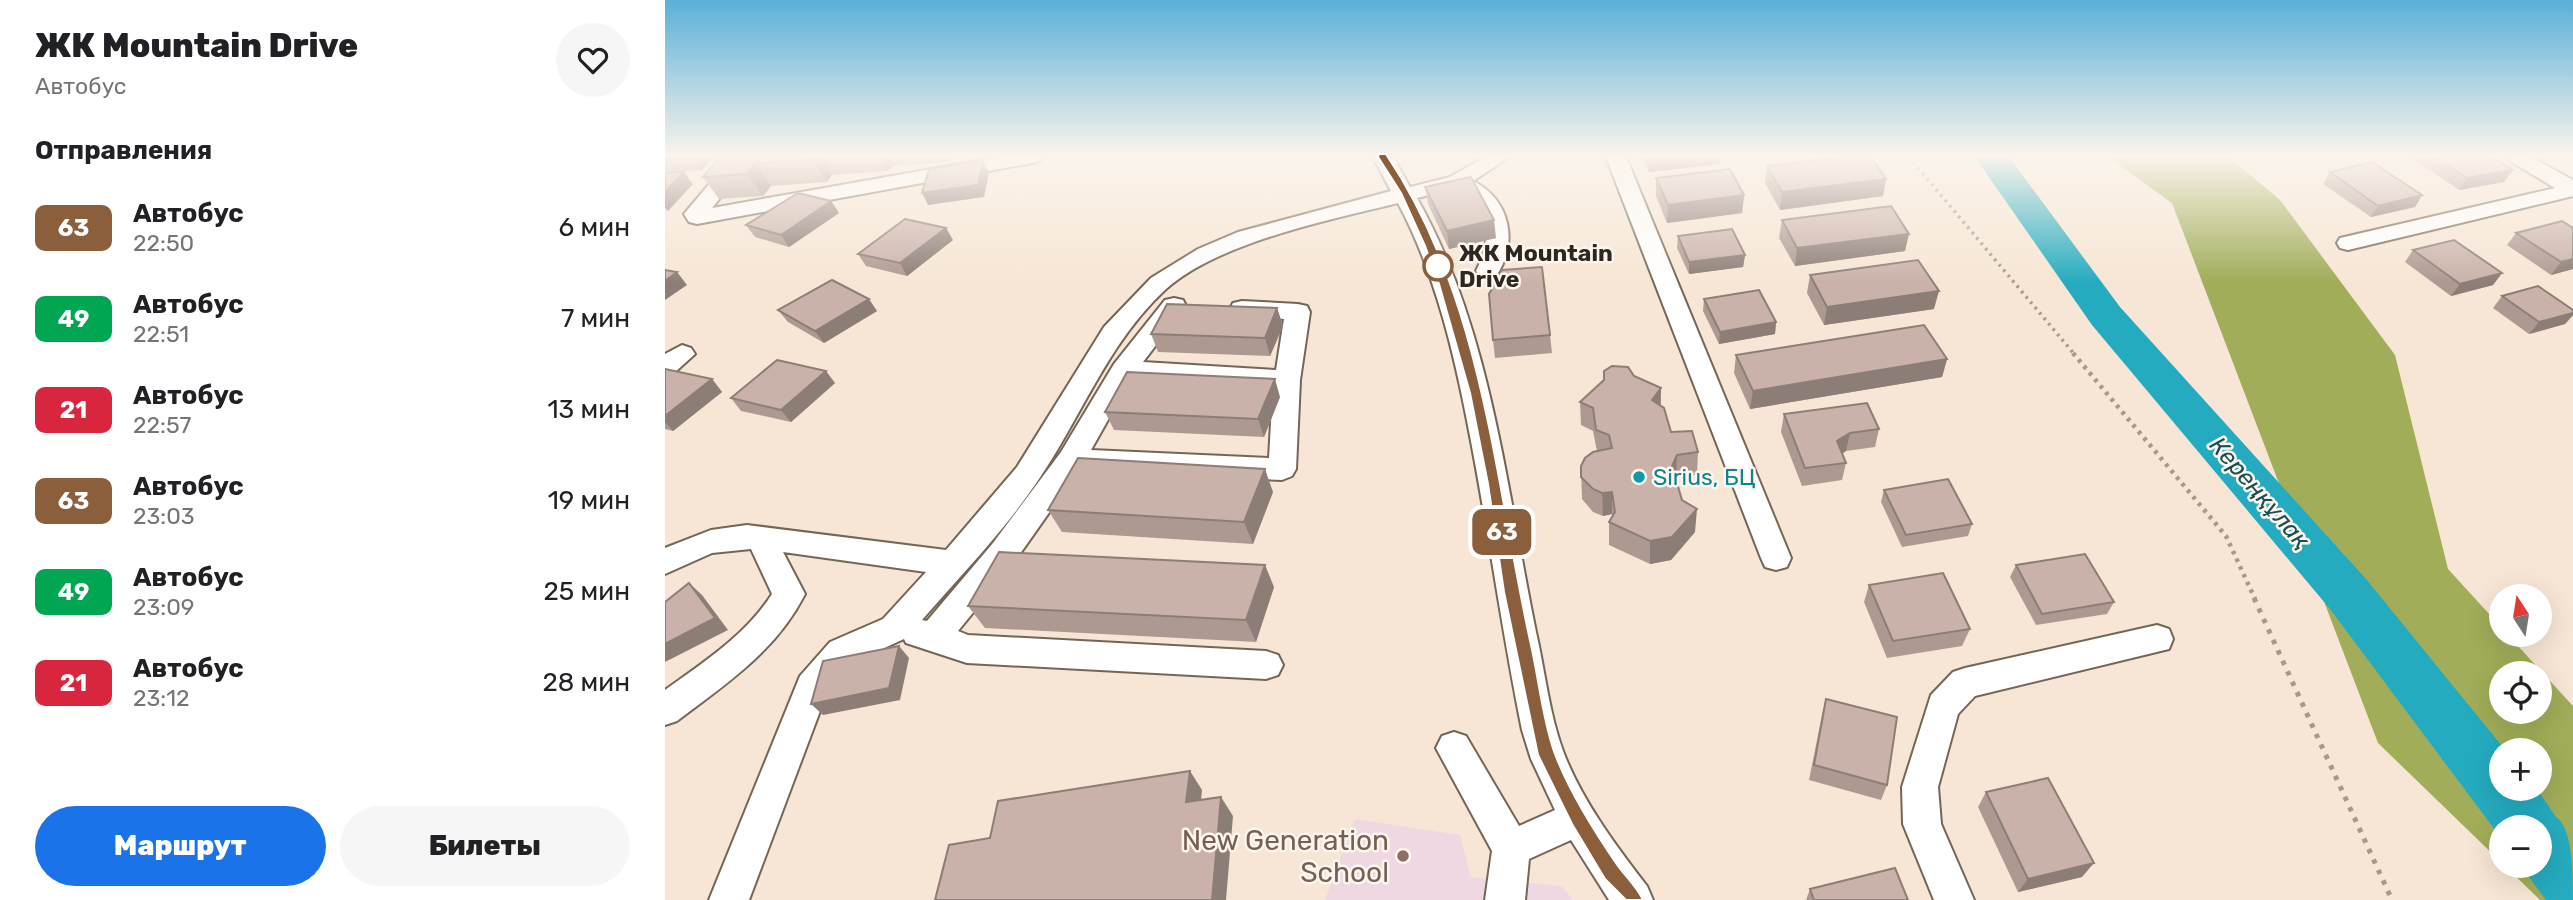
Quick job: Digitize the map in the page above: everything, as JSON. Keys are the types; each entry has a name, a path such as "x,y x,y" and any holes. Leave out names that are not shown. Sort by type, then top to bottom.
{"street":[{"path":"708,199 695,214 697,217 798,199"},
{"path":"729,900 812,687 842,652 894,629 953,563 1027,475 1113,333 1159,283 1206,254 1246,237 1384,199"},
{"path":"1409,199 1445,284 1476,393 1495,484 1511,592 1547,755 1579,818 1611,872 1633,900"},
{"path":"1485,199 1497,221 1496,256 1488,271"},
{"path":"1633,199 1776,558"},
{"path":"2348,243 2531,199"},
{"path":"934,636 1004,552 1071,459 1123,370 1172,306 1298,312 1287,380 1282,469 1071,459"},
{"path":"1123,370 1287,380"},
{"path":"665,562 700,544 733,536 762,537 953,563"},
{"path":"665,710 730,662 771,623 789,594 776,573 762,537"},
{"path":"894,629 934,636 967,649 1266,665"},
{"path":"1954,900 1922,824 1920,787 1943,706 1965,683 2157,639"},
{"path":"1454,748 1511,848 1505,900"},
{"path":"1511,848 1579,818"}],"path":[{"path":"1944,199 2226,536 2392,900"}],"shaded area":[{"name":"New Generation School","path":"1355,819 1460,835 1471,877 1562,886 1573,900 1325,900"}],"green space":[{"path":"2166,199 2280,200 2395,355 2448,569 2489,614 2489,648 2520,648 2532,661 2489,661 2489,724 2552,724 2552,683 2573,706 2573,900 2540,900 2517,878 2552,878 2552,815 2489,815 2489,850 2378,743 2172,203"}],"building":[{"path":"788,199 831,201 781,235 746,225"},
{"path":"1431,199 1483,199 1494,220 1447,231"},
{"path":"1665,199 1714,199 1668,205"},
{"path":"2368,199 2406,199 2378,206"},
{"path":"1891,206 1909,234 1797,248 1782,220"},
{"path":"905,219 946,228 900,263 858,254"},
{"path":"2562,221 2573,228 2573,259 2561,262 2516,233"},
{"path":"1732,229 1745,255 1689,262 1678,236"},
{"path":"2454,240 2502,273 2460,284 2413,250"},
{"path":"1918,260 1939,291 1827,307 1810,275"},
{"path":"1542,267 1550,335 1493,340 1489,294 1502,270"},
{"path":"665,270 677,272 665,281"},
{"path":"832,280 869,299 815,331 778,310"},
{"path":"2538,286 2573,310 2573,313 2539,322 2502,296"},
{"path":"1759,290 1776,322 1720,332 1704,299"},
{"path":"1167,304 1277,308 1265,338 1151,334"},
{"path":"1924,325 1947,359 1753,391 1736,355"},
{"path":"777,360 826,371 781,410 731,398"},
{"name":"Sirius, БЦ","path":"1612,366 1628,367 1634,376 1661,388 1652,400 1664,408 1671,432 1692,431 1698,452 1677,455 1672,466 1682,500 1697,509 1672,537 1650,541 1609,522 1615,512 1612,492 1602,493 1593,489 1581,477 1581,466 1585,458 1593,452 1612,448 1609,435 1596,430 1593,408 1580,402 1604,380 1604,371"},
{"path":"665,369 712,379 665,416"},
{"path":"1127,372 1275,379 1258,419 1105,412"},
{"path":"1867,403 1879,429 1850,433 1837,441 1846,463 1805,468 1784,414"},
{"path":"1078,458 1265,469 1244,522 1048,510"},
{"path":"1948,479 1972,524 1906,535 1884,490"},
{"path":"999,552 1265,565 1246,620 968,606"},
{"path":"2085,554 2114,602 2042,614 2016,565"},
{"path":"1943,573 1970,629 1893,641 1869,585"},
{"path":"689,583 715,618 665,644 665,602"},
{"path":"899,646 889,688 811,704 823,661"},
{"path":"1826,699 1897,717 1887,785 1814,765"},
{"path":"1190,771 1186,802 1221,797 1212,900 935,900 949,845 990,838 998,801"},
{"path":"2048,778 2094,863 2028,879 1986,792"},
{"path":"1895,868 1908,900 1814,900 1810,889"}],"waterway":[{"name":"Кереңқұлақ","path":"2022,199 2106,316 2348,594 2520,815"},
{"name":"Кереңқұлақ","path":"2552,857 2573,884"}],"bus line":[{"name":"63","path":"1409,199 1445,284 1476,393 1495,484 1511,592 1547,755 1579,818 1611,872 1633,900"}],"place":[{"name":"ЖК Mountain Drive","path":"1438,266"},
{"name":"Sirius, БЦ","path":"1639,477"},
{"name":"New Generation School","path":"1403,856"}]}
